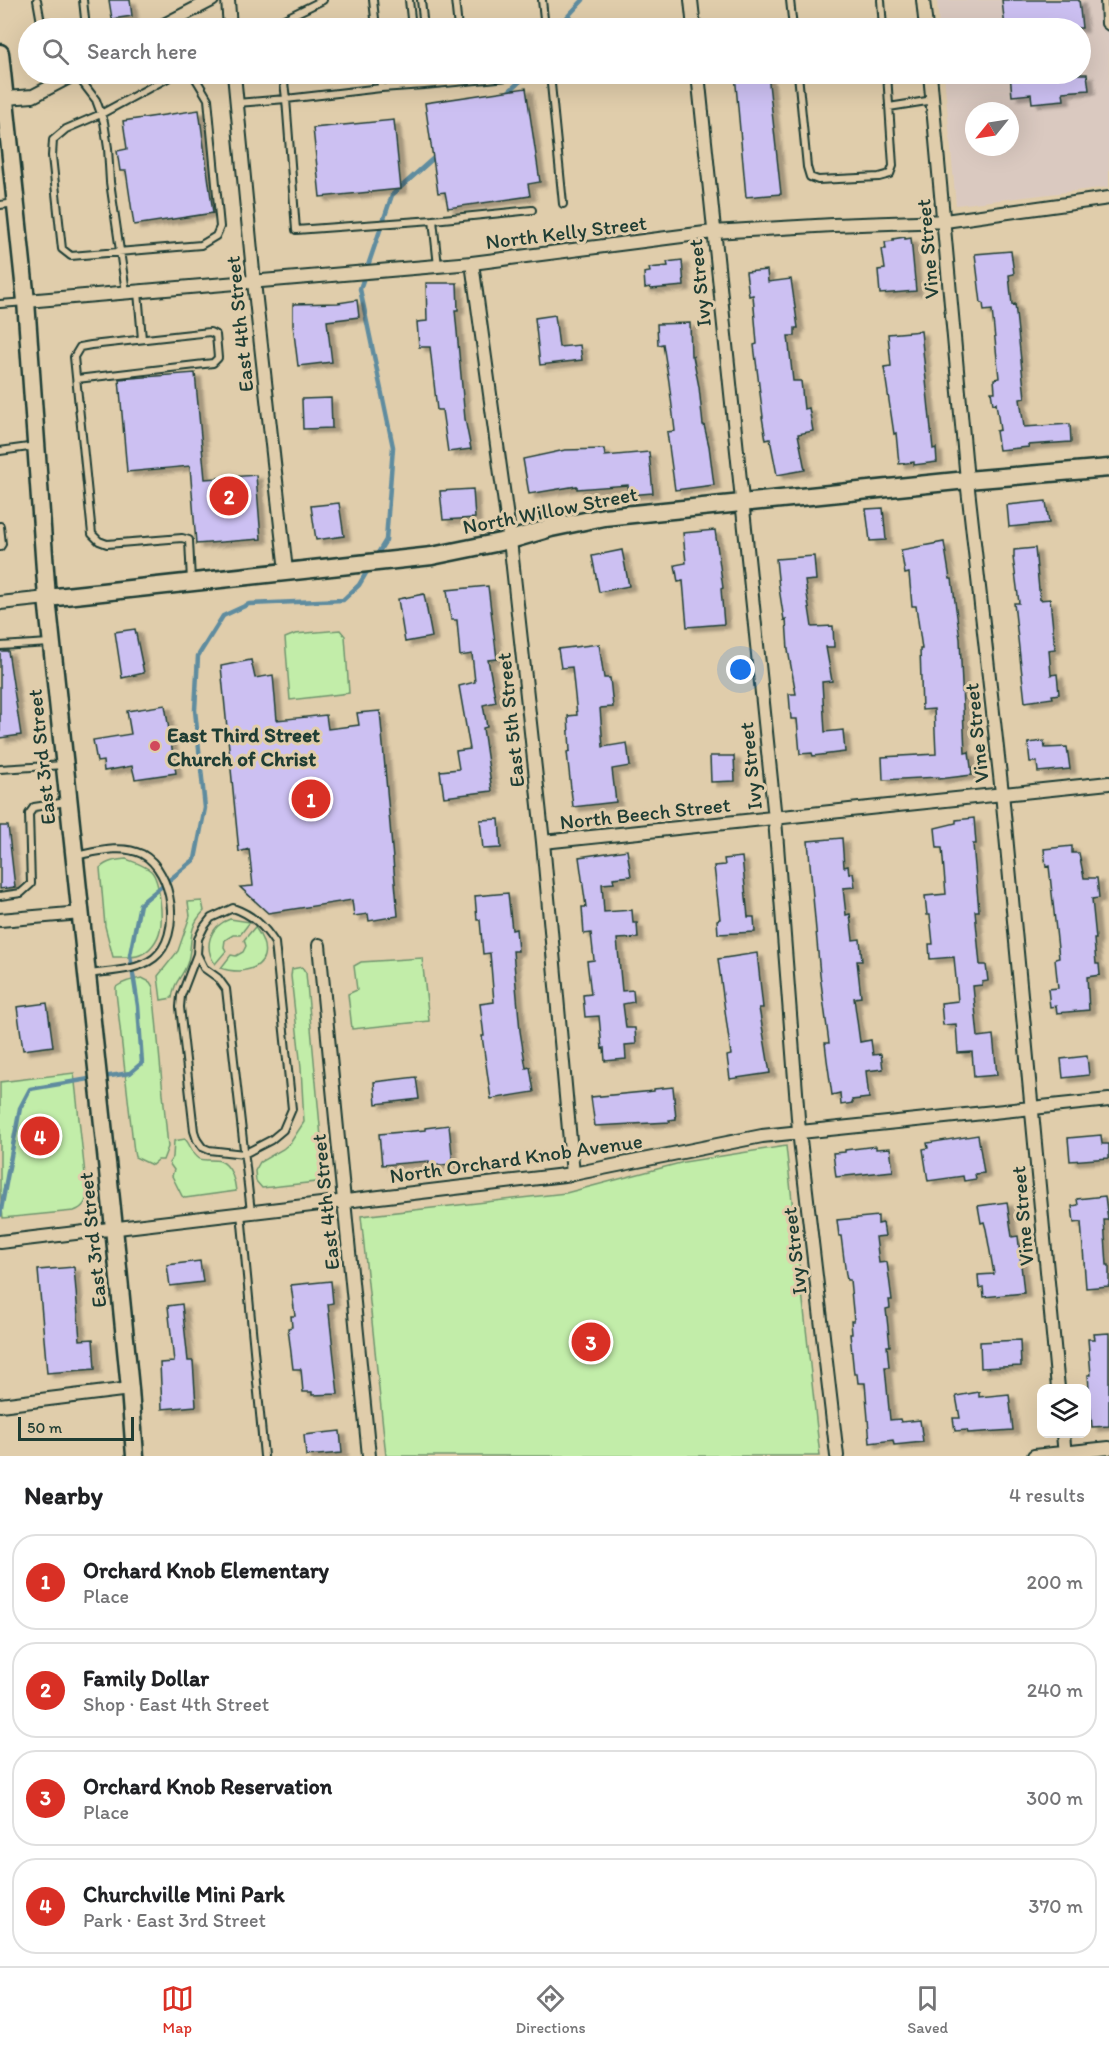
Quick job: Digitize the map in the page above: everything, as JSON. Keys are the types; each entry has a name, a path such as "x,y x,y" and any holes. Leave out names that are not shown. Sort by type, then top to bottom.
{"main road":[{"name":"East 3rd Street","path":"0,53 8,204 26,302 47,598 114,1228 135,1456"},
{"name":"North Willow Street","path":"47,598 432,556 604,517 1109,468"}],"street":[{"path":"177,18 212,0"},
{"path":"228,0 229,18"},
{"path":"691,0 693,18"},
{"path":"923,0 925,18"},
{"path":"3,99 33,96 50,84"},
{"name":"East 4th Street","path":"235,84 286,571"},
{"name":"Ivy Street","path":"699,84 775,819 800,1131 837,1456"},
{"name":"Vine Street","path":"931,84 967,480 1002,793 1058,1384"},
{"name":"North Kelly Street","path":"26,302 472,263 713,232 945,221 1109,198"},
{"name":"East 5th Street","path":"472,263 510,540 543,842 573,1174"},
{"name":"North Willow Street","path":"0,603 47,598"},
{"name":"North Beech Street","path":"543,842 1109,783"},
{"path":"0,920 81,913"},
{"name":"East 4th Street","path":"319,945 369,1456"},
{"name":"North Orchard Knob Avenue","path":"0,1242 573,1174 762,1136 800,1131 1109,1100"},
{"path":"0,1405 130,1389"},
{"path":"1063,1438 1065,1454"},
{"path":"1034,1456 1109,1448"}],"lane":[{"path":"37,0 40,18"},
{"path":"83,0 85,18"},
{"path":"286,18 323,0"},
{"path":"373,0 375,18"},
{"path":"409,0 411,18"},
{"path":"421,0 423,18"},
{"path":"454,0 457,18"},
{"path":"542,0 544,18"},
{"path":"790,0 792,18"},
{"path":"880,0 882,18"},
{"path":"1104,0 1105,24 1109,27"},
{"path":"84,84 96,99 101,114 108,148 110,182 120,253 132,292 142,339"},
{"path":"156,84 101,114 66,129 53,140 52,156 62,249 71,256 201,245 216,236 220,227 208,99 199,84"},
{"path":"284,84 296,230 532,210"},
{"path":"381,84 381,88"},
{"path":"237,103 440,84"},
{"path":"551,84 563,204"},
{"path":"799,84 810,177 818,180 879,177 890,174 893,166 888,84"},
{"path":"889,107 933,100"},
{"path":"433,220 438,266"},
{"path":"0,304 26,302"},
{"path":"77,379 213,363 218,358 216,335 210,332 80,347 74,357 92,534 99,541 107,544 182,538 189,540 191,582"},
{"path":"0,451 36,446"},
{"path":"0,526 2,544 0,547"},
{"path":"0,646 52,643"},
{"path":"0,769 65,765"},
{"path":"0,896 21,893 31,884 29,814 34,807 69,802"},
{"path":"74,856 117,848 142,854 161,870 169,892 170,922 166,946 153,958 138,966 87,974"},
{"path":"233,909 248,913 264,926 275,943 292,1108 283,1130 271,1140 244,1155 202,1147 194,1131 180,1007 181,996 197,954 198,939 204,927 212,918 233,909"},
{"path":"197,954 204,968 218,978 226,988 244,1155 246,1213 264,1456"}],"shaded area":[{"path":"937,0 1109,0 1109,187 956,205 945,84 1091,84 1091,18 938,18"}],"green space":[{"path":"340,630 345,636 349,693 290,700 285,638 295,634"},
{"path":"126,859 145,867 154,876 160,899 161,924 155,941 144,953 134,957 113,957 105,926 100,868 109,862"},
{"path":"202,901 204,911 193,930 185,969 174,987 172,998 161,1000 158,976 178,951 190,916 188,902"},
{"path":"230,919 250,922 240,935 233,935 225,940 226,951 215,964 209,950 210,937 218,926"},
{"path":"255,927 264,949 264,956 257,966 240,971 221,968 231,955 236,956 243,952 246,946 244,940"},
{"path":"422,958 429,1021 352,1029 348,994 357,990 354,966 361,962"},
{"path":"302,967 306,973 325,1181 262,1188 256,1181 255,1171 260,1162 291,1142 304,1122 301,1068 291,976 292,969"},
{"path":"142,978 150,982 153,987 168,1147 163,1160 158,1160 152,1165 135,1157 116,992 116,987 119,985"},
{"path":"74,1073 87,1193 85,1202 74,1211 3,1218 0,1191 0,1082"},
{"path":"185,1139 200,1159 220,1161 227,1166 236,1191 185,1198 182,1196 172,1176 174,1170 169,1163 173,1157 174,1141"},
{"path":"786,1146 820,1456 386,1456 361,1216 566,1193 684,1162"}],"building":[{"path":"109,0 130,0 132,16 112,18"},
{"path":"1002,0 1079,0 1081,18 1004,18"},
{"path":"736,84 769,84 781,194 746,197"},
{"path":"1011,84 1088,84 1089,90 1063,92 1064,100 1032,103 1031,94 1012,96"},
{"path":"526,88 540,182 528,184 530,196 448,208 445,192 438,193 425,103"},
{"path":"199,110 213,213 134,225 126,171 120,171 117,151 127,149 123,121"},
{"path":"394,120 401,189 320,197 313,128"},
{"path":"905,237 905,239 911,238 916,291 880,294 878,270 885,269 882,249 886,249 885,242"},
{"path":"1011,251 1014,274 1009,275 1012,305 1015,304 1025,398 1020,399 1024,427 1070,424 1071,442 999,450 996,431 1000,430 996,403 993,404 991,392 995,392 994,379 999,378 992,310 984,311 983,303 981,303 975,254"},
{"path":"682,260 684,286 645,288 644,273 650,272 649,268 668,266 667,262"},
{"path":"767,270 768,282 791,279 798,328 795,328 795,336 788,336 793,381 801,381 804,409 809,408 813,431 798,434 805,470 777,475 770,439 766,440 762,417 754,345 757,344 753,295 749,296 746,272"},
{"path":"426,283 457,283 458,310 455,310 465,419 471,449 448,452 442,410 437,410 430,347 419,347 417,322 427,321"},
{"path":"357,300 359,317 327,321 332,362 298,366 293,304 338,303"},
{"path":"555,315 559,347 580,345 582,360 540,365 535,318"},
{"path":"690,323 691,356 693,356 699,387 714,485 675,490 667,432 675,431 663,344 658,345 657,324"},
{"path":"921,331 933,449 936,448 937,462 899,464 884,367 891,366 888,334"},
{"path":"195,373 205,479 256,475 261,539 196,544 190,466 127,472 119,379"},
{"path":"331,398 332,428 303,429 302,399"},
{"path":"604,449 605,456 649,452 653,493 629,495 628,485 577,489 577,486 529,494 523,459 565,450"},
{"path":"473,489 475,518 443,520 440,491"},
{"path":"1046,501 1049,523 1009,527 1007,505"},
{"path":"339,503 344,536 316,540 311,506"},
{"path":"883,508 886,540 870,541 866,509"},
{"path":"715,530 723,588 721,589 724,624 687,627 683,581 678,582 675,565 686,563 683,533"},
{"path":"944,542 950,579 952,579 960,639 965,753 969,752 972,775 939,779 939,777 883,780 882,757 936,754 934,709 922,710 920,649 922,649 916,606 912,606 909,573 905,574 901,550"},
{"path":"1035,548 1040,600 1050,599 1055,649 1049,650 1051,675 1057,674 1059,694 1052,695 1053,698 1025,702 1014,603 1019,603 1013,557 1014,550"},
{"path":"622,550 629,586 599,592 592,556"},
{"path":"814,556 816,580 805,581 812,627 833,626 834,647 826,647 832,681 822,682 825,732 843,730 845,752 813,756 812,753 800,754 797,719 791,719 789,694 796,694 776,559"},
{"path":"488,586 497,659 488,660 496,702 483,705 487,727 483,728 492,791 444,797 440,771 459,769 456,751 470,749 459,686 475,682 472,654 460,656 457,620 451,620 447,590"},
{"path":"424,594 432,637 405,642 398,599"},
{"path":"135,629 144,673 122,678 115,632"},
{"path":"599,644 604,678 610,678 613,707 600,708 603,747 627,743 630,766 612,769 616,802 573,807 567,752 570,751 568,716 577,715 572,667 561,668 558,649"},
{"path":"0,651 8,651 21,735 0,738"},
{"path":"251,660 255,678 273,675 277,720 326,715 328,729 359,725 357,713 380,711 398,916 369,921 368,914 354,916 352,900 268,913 240,887 253,886 249,849 239,852 221,666"},
{"path":"165,705 176,773 135,779 132,766 104,771 103,761 97,762 93,740 131,734 127,711"},
{"path":"1044,741 1045,748 1067,747 1070,769 1038,772 1037,762 1030,762 1028,743"},
{"path":"710,756 734,756 735,781 711,782"},
{"path":"974,818 976,844 973,844 979,911 975,911 980,965 986,965 988,981 982,982 982,985 973,986 978,1037 993,1035 997,1075 974,1077 972,1052 958,1053 956,1024 943,1025 941,1003 958,1001 954,957 930,959 929,944 933,944 930,915 927,915 925,896 946,894 942,848 937,848 935,828 956,823 956,820"},
{"path":"499,819 501,848 483,849 480,820"},
{"path":"0,826 8,826 15,887 0,889"},
{"path":"842,838 844,867 848,866 849,874 853,873 855,887 843,888 846,915 850,914 853,940 860,939 862,961 857,961 861,997 854,998 860,1042 871,1040 873,1055 881,1054 883,1069 866,1071 869,1098 852,1100 853,1103 841,1105 840,1093 832,1095 827,1060 825,1043 829,1043 820,975 808,841"},
{"path":"1072,846 1072,853 1079,853 1084,878 1097,878 1099,898 1092,899 1096,964 1099,964 1100,975 1087,977 1089,1010 1057,1013 1056,1006 1050,1007 1048,989 1058,988 1055,959 1059,958 1049,866 1046,867 1044,849"},
{"path":"627,850 631,876 613,878 614,883 602,884 604,912 632,910 633,923 637,923 638,938 617,939 622,991 633,990 634,1002 623,1004 626,1028 635,1028 636,1044 625,1045 626,1059 605,1061 599,1016 585,1017 583,995 591,994 587,961 594,960 591,933 584,934 582,907 586,907 579,857"},
{"path":"742,857 748,917 754,917 755,932 718,934 717,920 720,919 714,866 725,865 724,859"},
{"path":"508,893 512,930 516,929 518,951 513,951 520,1031 526,1068 530,1067 534,1092 491,1099 480,1004 494,1002 490,953 483,954 475,896"},
{"path":"757,953 763,1008 759,1008 770,1073 730,1079 727,1056 731,1055 718,959"},
{"path":"47,1003 53,1046 23,1050 17,1007"},
{"path":"1087,1056 1089,1075 1063,1078 1061,1059"},
{"path":"416,1077 419,1099 376,1104 374,1082"},
{"path":"673,1087 676,1119 669,1120 670,1122 595,1126 591,1097"},
{"path":"449,1125 453,1164 429,1166 429,1161 382,1165 379,1134 425,1130 425,1128"},
{"path":"978,1135 984,1173 975,1174 976,1179 964,1181 963,1176 928,1181 923,1149 928,1148 927,1143"},
{"path":"1101,1135 1102,1144 1109,1144 1109,1158 1070,1161 1068,1138"},
{"path":"876,1146 876,1149 890,1148 893,1171 836,1177 833,1153"},
{"path":"1105,1196 1108,1220 1104,1220 1109,1286 1086,1288 1081,1222 1074,1223 1072,1206 1078,1205 1077,1199"},
{"path":"1007,1202 1012,1237 1018,1236 1024,1293 984,1297 983,1287 979,1288 978,1275 994,1274 986,1229 984,1222 981,1223 978,1206"},
{"path":"878,1216 878,1224 883,1223 885,1236 876,1237 879,1263 887,1262 892,1300 889,1300 890,1308 886,1309 890,1346 887,1346 889,1367 885,1367 890,1420 900,1419 901,1422 920,1420 923,1442 894,1445 893,1440 870,1443 865,1383 858,1383 857,1374 854,1374 850,1334 852,1334 851,1321 854,1321 850,1280 847,1280 837,1220"},
{"path":"200,1261 203,1282 170,1286 167,1265"},
{"path":"74,1267 80,1340 93,1339 95,1369 47,1373 38,1270"},
{"path":"331,1281 333,1303 328,1304 338,1394 312,1395 312,1392 303,1392 301,1369 293,1369 288,1328 292,1327 291,1316 295,1316 291,1285"},
{"path":"182,1304 188,1361 193,1361 196,1406 162,1409 160,1363 174,1362 168,1306"},
{"path":"1109,1333 1109,1426 1092,1427 1088,1339 1095,1339 1094,1334"},
{"path":"1020,1340 1021,1366 981,1368 980,1342"},
{"path":"979,1392 979,1397 1009,1394 1013,1430 968,1433 967,1430 955,1431 953,1418 960,1418 956,1396"},
{"path":"340,1431 342,1453 306,1456 304,1435"}],"waterway":[{"path":"566,18 583,0"},
{"path":"506,94 517,84"},
{"path":"375,558 386,540 393,447 360,289 392,195 437,155"},
{"path":"103,1077 130,1073 142,1063 138,1006 130,955 140,904 195,859 205,808 195,710 198,656 223,616 249,604 343,600 359,585 369,568"},
{"path":"0,1215 20,1108 30,1089 95,1078"}],"place":[{"name":"Family Dollar","path":"229,496"},
{"name":"East Third Street Church of Christ","path":"155,746"},
{"name":"Orchard Knob Elementary","path":"311,799"},
{"name":"Churchville Mini Park","path":"40,1136"},
{"name":"Orchard Knob Reservation","path":"591,1342"}]}
